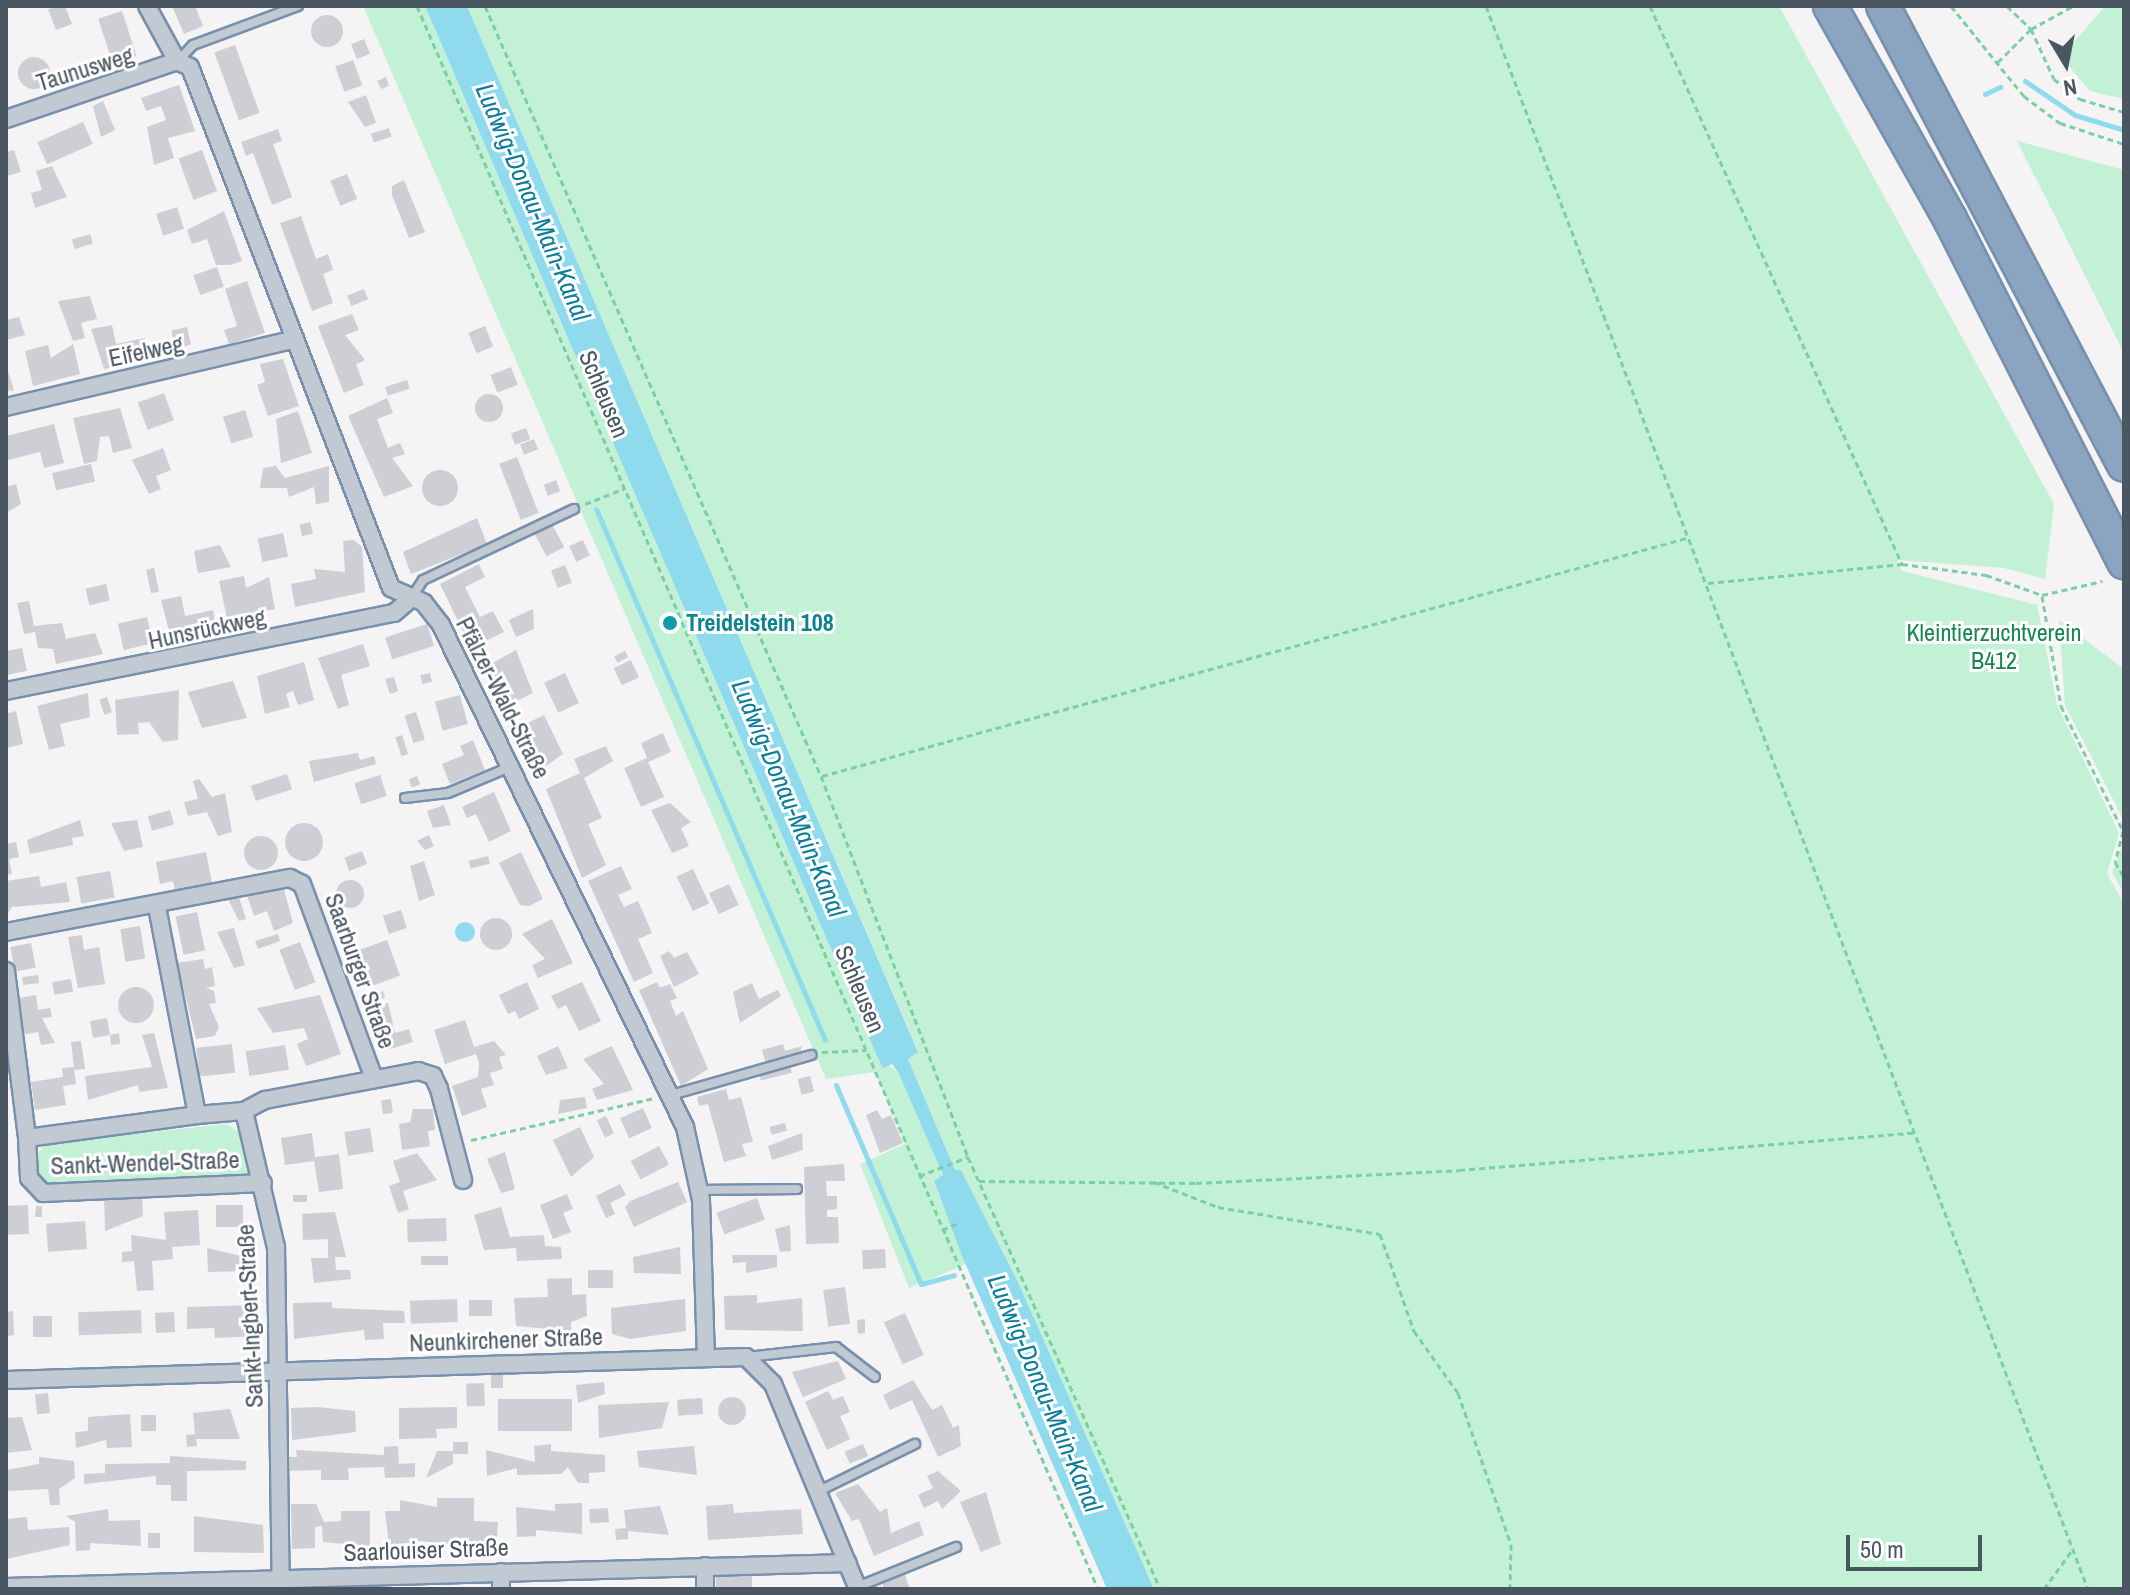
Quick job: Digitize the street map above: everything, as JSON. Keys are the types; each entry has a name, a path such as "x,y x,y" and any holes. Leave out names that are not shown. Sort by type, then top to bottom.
{"highway":[{"path":"1830,6 1963,242 2113,572"},
{"path":"1883,6 2124,465"}],"street":[{"name":"Pfälzer-Wald-Straße","path":"147,6 177,61 190,67 387,581 412,598 441,625 671,1095 700,1190 706,1357"},
{"name":"Taunusweg","path":"6,119 177,61"},
{"name":"Eifelweg","path":"6,407 295,339"},
{"name":"Hunsrückweg","path":"6,691 394,613 412,598"},
{"name":"Saarburger Straße","path":"157,907 290,878 302,884 374,1079"},
{"path":"6,932 157,907 197,1115 244,1111"},
{"name":"Sankt-Wendel-Straße","path":"6,971 27,1138 29,1178 43,1193 263,1183"},
{"name":"Saarburger Straße","path":"244,1111 265,1100 418,1071 433,1076 463,1180"},
{"name":"Sankt-Ingbert-Straße","path":"244,1111 276,1247 281,1584"},
{"name":"Sankt-Wendel-Straße","path":"27,1138 197,1115"},
{"path":"746,1357 773,1384 858,1588"},
{"name":"Neunkirchener Straße","path":"6,1380 746,1357"},
{"name":"Saarlouiser Straße","path":"6,1587 281,1584 501,1572 848,1563"},
{"path":"705,1566 705,1589"},
{"path":"501,1572 501,1589"}],"lane":[{"path":"177,61 193,45 298,6"},
{"path":"412,598 423,580 574,509"},
{"path":"405,798 448,793 511,767"},
{"path":"671,1095 811,1055"},
{"path":"700,1190 797,1189"},
{"path":"746,1357 836,1347 875,1377"},
{"path":"819,1491 915,1444"},
{"path":"858,1588 956,1547"}],"path":[{"name":"Schleusen","path":"417,6 867,1050 918,1177 1098,1589"},
{"path":"485,6 821,776 968,1157 1160,1589"},
{"path":"1486,6 1917,1132 2088,1589"},
{"path":"1650,6 1902,564"},
{"path":"1951,6 1998,62 2060,123 2124,144"},
{"path":"2007,6 2031,29 2054,79 2080,99 2124,112"},
{"path":"1998,62 2031,29 2073,6"},
{"path":"574,509 625,488"},
{"path":"821,776 1690,537"},
{"path":"1708,583 1902,564 1986,575 2042,595 2113,572"},
{"path":"2042,595 2061,706 2123,831 2115,862 2124,877"},
{"path":"811,1055 867,1050"},
{"path":"455,1144 534,1120 671,1095"},
{"path":"979,1181 1150,1181 1459,1170 1917,1132"},
{"path":"918,1177 968,1157"},
{"path":"1150,1181 1218,1207 1380,1234 1414,1331 1458,1393 1511,1544 1510,1589"},
{"path":"942,1230 958,1223"},
{"path":"2044,1589 2072,1550"}],"green space":[{"path":"363,6 425,6 877,1056 898,1072 943,1175 934,1182 966,1264 909,1288 860,1164 905,1144 875,1072 826,1079"},
{"name":"Kleintierzuchtverein B412","path":"467,6 1779,6 2054,504 2045,579 2004,568 1897,560 1902,571 2037,605 2057,705 2119,833 2107,874 2124,904 2124,1589 1154,1589 1018,1282 961,1170 955,1170 908,1059 918,1051"},
{"path":"2105,6 2124,6 2124,99 2090,91 2061,57"},
{"path":"2017,141 2124,170 2124,353"},
{"path":"2059,620 2124,669 2124,821 2065,705"},
{"path":"2124,842 2124,894 2112,872"},
{"path":"226,1124 244,1135 252,1171 245,1177 45,1185 39,1179 35,1157 45,1144"}],"water":[{"name":"Ludwig-Donau-Main-Kanal","path":"425,6 467,6 918,1052 908,1059 955,1170 961,1170 1018,1282 1154,1589 1107,1589 962,1256 934,1181 943,1175 898,1072 892,1064 883,1068 877,1056"},
{"path":"465,922 472,925 475,932 472,939 465,942 458,939 455,932 458,925"}],"building":[{"path":"65,6 72,24 56,30 48,9"},
{"path":"172,6 195,6 203,26 184,34"},
{"path":"122,11 137,56 113,63 98,19"},
{"path":"327,15 338,20 343,31 338,42 327,47 316,42 311,31 316,20"},
{"path":"364,39 370,54 357,59 351,44"},
{"path":"235,45 260,113 239,120 214,53"},
{"path":"34,57 45,62 50,73 45,84 34,89 23,84 18,73 23,62"},
{"path":"353,60 362,85 344,92 335,66"},
{"path":"96,61 101,73 88,78 83,66"},
{"path":"386,77 389,86 381,89 377,81"},
{"path":"179,85 195,131 168,138 174,158 154,165 147,127 166,120 161,106 146,111 141,98"},
{"path":"366,95 376,123 365,127 348,102"},
{"path":"103,101 115,130 101,137 93,106"},
{"path":"83,122 93,144 47,164 37,142"},
{"path":"389,128 392,137 374,142 371,134"},
{"path":"278,129 282,141 273,144 292,197 272,205 253,153 246,156 241,142"},
{"path":"14,150 21,172 6,176 6,152"},
{"path":"202,150 217,191 194,200 179,159"},
{"path":"52,166 67,197 35,208 31,193 42,190 36,171"},
{"path":"347,174 357,199 340,206 330,181"},
{"path":"404,180 425,232 409,238 392,195 392,186"},
{"path":"177,207 184,229 163,236 156,214"},
{"path":"224,211 242,261 216,265 207,239 192,244 187,230"},
{"path":"301,216 316,259 328,254 333,270 323,274 333,303 312,311 280,223"},
{"path":"90,234 93,244 75,249 72,240"},
{"path":"217,267 224,287 200,295 193,275"},
{"path":"247,281 265,333 229,344 224,330 237,326 225,289"},
{"path":"364,289 368,299 351,306 347,296"},
{"path":"90,296 97,319 81,323 85,338 73,341 58,301"},
{"path":"352,314 359,330 345,335 365,360 356,364 364,385 344,393 318,326"},
{"path":"19,317 25,335 6,340 6,320"},
{"path":"112,325 116,344 145,338 150,360 104,369 91,329"},
{"path":"485,326 493,346 477,353 468,333"},
{"path":"187,327 191,345 175,348 171,331"},
{"path":"73,344 80,374 33,386 25,351 48,345 51,358"},
{"path":"283,359 299,406 268,416 257,385 265,382 260,364"},
{"path":"6,365 14,390 6,392"},
{"path":"511,367 518,385 497,393 490,375"},
{"path":"407,380 410,389 388,396 385,387"},
{"path":"164,393 174,420 148,430 138,403"},
{"path":"489,394 499,398 503,408 499,418 489,422 479,418 475,408 479,398"},
{"path":"387,398 393,413 377,419 388,448 400,443 405,454 392,458 413,486 384,497 348,416"},
{"path":"120,408 132,448 113,453 109,436 100,437 97,461 84,464 73,418"},
{"path":"245,410 253,437 231,444 223,417"},
{"path":"298,411 312,453 281,463 276,419"},
{"path":"54,424 64,463 44,468 40,452 8,460 6,436"},
{"path":"526,428 530,439 515,445 511,433"},
{"path":"534,439 538,449 524,455 520,445"},
{"path":"163,448 171,470 156,476 161,489 149,494 132,460"},
{"path":"517,457 539,513 521,520 499,464"},
{"path":"91,464 95,482 56,491 52,473"},
{"path":"276,466 285,478 329,466 329,502 316,504 314,487 289,497 287,488 260,488 263,468"},
{"path":"440,470 453,475 458,488 453,501 440,506 427,501 422,488 427,475"},
{"path":"556,480 560,491 548,496 544,484"},
{"path":"16,484 21,504 6,513 6,487"},
{"path":"477,518 487,544 411,574 403,552"},
{"path":"310,522 313,534 302,536 299,525"},
{"path":"552,524 564,547 547,556 534,533"},
{"path":"283,533 288,556 263,562 258,538"},
{"path":"354,540 362,547 365,592 295,607 291,584 316,579 314,569 345,572 343,541"},
{"path":"583,540 590,556 576,562 569,546"},
{"path":"220,545 231,567 198,573 194,551"},
{"path":"479,564 485,577 465,587 480,617 493,611 504,632 471,648 440,584"},
{"path":"565,565 572,583 558,588 551,570"},
{"path":"154,568 159,591 151,593 146,570"},
{"path":"244,576 246,588 269,577 275,609 227,618 219,581"},
{"path":"106,584 110,601 89,605 86,589"},
{"path":"181,596 185,616 213,610 217,633 172,642 161,600"},
{"path":"29,601 34,626 62,623 66,639 95,633 103,654 56,664 53,649 38,648 35,632 24,634 17,603"},
{"path":"533,609 534,629 516,637 509,620"},
{"path":"147,617 153,643 124,650 118,624"},
{"path":"427,624 434,646 392,659 385,638"},
{"path":"363,644 370,666 341,675 349,705 338,709 318,658"},
{"path":"22,648 27,671 6,675 6,651"},
{"path":"516,650 533,693 500,709 482,669"},
{"path":"625,651 628,657 617,663 614,656"},
{"path":"631,660 639,677 622,685 614,668"},
{"path":"304,662 314,700 298,705 293,691 286,694 290,707 265,714 257,676"},
{"path":"430,673 432,682 422,684 420,675"},
{"path":"565,673 579,703 558,713 544,683"},
{"path":"394,677 398,691 390,694 385,679"},
{"path":"233,681 247,718 202,728 188,692"},
{"path":"179,690 178,740 163,742 149,722 138,723 139,734 117,735 115,700"},
{"path":"88,693 90,717 60,724 65,746 49,750 37,706"},
{"path":"460,695 468,724 443,731 435,702"},
{"path":"107,697 112,712 104,715 99,699"},
{"path":"16,711 23,744 6,748 6,714"},
{"path":"416,712 425,740 414,743 405,716"},
{"path":"544,715 563,754 536,773 511,731"},
{"path":"663,733 671,752 648,762 664,797 641,807 624,768 647,758 641,743"},
{"path":"402,735 408,754 402,756 395,737"},
{"path":"473,740 485,770 450,784 442,764 464,755 460,746"},
{"path":"606,746 613,761 584,778 602,818 588,824 606,865 582,878 546,789 580,773 574,759"},
{"path":"358,753 360,760 374,756 376,764 314,782 309,761"},
{"path":"287,774 292,789 256,801 251,786"},
{"path":"380,775 387,796 361,804 354,783"},
{"path":"417,776 420,784 412,788 409,779"},
{"path":"199,779 212,797 225,793 232,832 218,836 207,812 188,816 184,802 198,799 193,781"},
{"path":"494,792 511,831 489,842 476,814 467,818 462,807"},
{"path":"670,803 691,822 681,828 689,846 672,853 651,810"},
{"path":"444,805 451,825 433,828 427,811"},
{"path":"170,810 174,824 152,831 148,816"},
{"path":"80,820 84,836 72,838 73,845 30,854 27,840"},
{"path":"137,820 143,847 124,851 111,823"},
{"path":"304,823 318,828 323,842 318,856 304,861 290,856 285,842 290,828"},
{"path":"429,835 434,846 425,850 417,841"},
{"path":"261,836 273,841 278,853 273,865 261,870 249,865 244,853 249,841"},
{"path":"16,842 19,857 9,859 12,874 6,875 6,844"},
{"path":"362,851 367,864 349,871 344,858"},
{"path":"206,852 212,883 175,890 173,881 160,884 156,862"},
{"path":"521,852 543,899 529,906 520,905 499,863"},
{"path":"488,856 490,864 471,869 469,861"},
{"path":"424,861 435,895 419,901 410,866"},
{"path":"621,866 632,889 618,895 624,907 638,901 652,933 638,939 653,973 634,982 588,881"},
{"path":"693,869 709,903 693,911 677,877"},
{"path":"110,871 115,898 81,903 77,877"},
{"path":"39,876 41,887 66,882 70,902 12,907 6,916 6,881"},
{"path":"350,880 360,884 364,894 360,904 350,908 340,904 336,894 340,884"},
{"path":"282,882 293,923 274,931 267,911 254,916 247,895"},
{"path":"729,884 739,905 719,914 709,893"},
{"path":"238,894 246,919 239,921 227,897"},
{"path":"401,910 407,928 389,934 383,916"},
{"path":"197,912 205,950 184,955 175,917"},
{"path":"496,918 508,922 512,934 508,946 496,950 484,946 480,934 484,922"},
{"path":"552,919 573,963 538,978 532,965 545,959 522,934"},
{"path":"140,926 145,959 125,962 120,929"},
{"path":"234,928 245,965 234,968 217,932"},
{"path":"278,934 280,941 258,949 255,941"},
{"path":"82,935 84,950 99,947 105,984 78,988 68,937"},
{"path":"387,940 400,976 371,986 358,951"},
{"path":"300,942 315,982 295,990 279,950"},
{"path":"31,943 36,968 15,972 10,947"},
{"path":"669,951 674,958 687,952 699,974 674,987 660,956"},
{"path":"203,959 205,969 212,967 215,986 206,988 214,991 216,1003 209,1004 219,1027 215,1036 196,1039 177,963"},
{"path":"38,975 39,983 23,985 22,977"},
{"path":"71,979 73,992 54,995 52,982"},
{"path":"527,982 539,1009 519,1019 515,1011 508,1014 499,995"},
{"path":"582,982 601,1021 579,1031 566,1005 558,1009 551,996"},
{"path":"657,982 660,988 670,984 677,998 670,1001 676,1016 683,1011 708,1069 681,1086 639,990"},
{"path":"752,983 759,999 778,990 781,996 740,1023 733,992"},
{"path":"136,987 148,993 154,1005 148,1017 136,1023 124,1017 118,1005 124,993"},
{"path":"383,991 385,998 368,1004 365,996"},
{"path":"36,995 38,1010 50,1008 52,1017 42,1018 55,1043 41,1045 38,1032 21,1035 14,999"},
{"path":"320,995 341,1054 306,1066 297,1044 308,1039 304,1028 273,1033 257,1008"},
{"path":"388,1003 395,1033 409,1029 413,1042 384,1051 368,1009"},
{"path":"107,1018 110,1035 93,1038 90,1021"},
{"path":"465,1020 474,1047 494,1041 506,1055 499,1057 503,1069 490,1073 494,1085 481,1089 487,1107 462,1116 452,1086 478,1077 476,1054 445,1064 434,1030"},
{"path":"119,1033 120,1044 111,1045 110,1035"},
{"path":"154,1033 168,1088 139,1092 138,1085 88,1100 85,1076 152,1067 142,1035"},
{"path":"81,1041 85,1069 74,1070 76,1084 63,1086 66,1105 35,1110 31,1082 63,1077 62,1068 74,1067 71,1042"},
{"path":"232,1044 235,1073 199,1077 196,1048"},
{"path":"783,1044 785,1051 802,1046 800,1055 766,1064 762,1050"},
{"path":"285,1045 289,1070 249,1076 245,1051"},
{"path":"558,1046 568,1068 546,1075 537,1056"},
{"path":"612,1046 633,1090 597,1100 592,1089 604,1084 583,1059"},
{"path":"790,1065 792,1073 761,1081 759,1073"},
{"path":"810,1076 814,1091 802,1095 797,1079"},
{"path":"726,1089 729,1100 741,1097 753,1142 742,1144 746,1156 724,1162 708,1104 699,1106 697,1097"},
{"path":"585,1097 587,1108 558,1114 560,1100"},
{"path":"391,1099 393,1113 383,1114 381,1100"},
{"path":"643,1108 652,1128 629,1138 620,1118"},
{"path":"413,1109 433,1109 435,1130 428,1131 430,1146 402,1150 399,1124 410,1122"},
{"path":"877,1110 882,1119 891,1115 903,1143 880,1153 866,1115"},
{"path":"606,1116 614,1133 605,1137 597,1120"},
{"path":"785,1123 787,1131 771,1135 769,1127"},
{"path":"580,1127 594,1157 571,1177 553,1140"},
{"path":"370,1128 374,1152 348,1156 344,1132"},
{"path":"312,1133 315,1157 339,1154 343,1189 319,1192 314,1161 285,1165 281,1138"},
{"path":"802,1133 803,1150 772,1160 768,1146"},
{"path":"659,1146 669,1165 641,1180 631,1161"},
{"path":"505,1152 515,1189 501,1193 487,1159"},
{"path":"417,1153 437,1180 403,1191 409,1209 398,1213 389,1186 400,1182 393,1161"},
{"path":"844,1164 845,1181 826,1181 827,1196 837,1196 837,1209 827,1210 827,1217 838,1217 839,1243 806,1244 804,1167"},
{"path":"678,1182 687,1202 634,1227 625,1207 630,1201"},
{"path":"620,1184 626,1195 610,1203 615,1214 606,1218 596,1196"},
{"path":"567,1194 573,1209 563,1213 571,1232 553,1239 540,1205"},
{"path":"142,1195 143,1216 105,1231 104,1196"},
{"path":"293,1195 307,1195 307,1202 293,1202"},
{"path":"757,1198 765,1220 724,1234 717,1213"},
{"path":"28,1205 29,1234 7,1235 6,1206"},
{"path":"216,1205 243,1205 243,1227 216,1227"},
{"path":"36,1206 42,1206 42,1217 35,1217"},
{"path":"501,1207 510,1237 544,1235 545,1246 561,1247 562,1259 517,1261 516,1248 484,1250 474,1215"},
{"path":"198,1210 200,1245 172,1247 173,1259 152,1261 154,1290 137,1291 134,1261 122,1262 122,1252 132,1251 131,1235 166,1240 164,1212"},
{"path":"335,1212 346,1257 335,1257 336,1270 350,1270 351,1279 314,1283 311,1258 328,1258 328,1239 303,1240 302,1214"},
{"path":"446,1218 447,1241 408,1242 407,1219"},
{"path":"85,1221 87,1249 48,1252 46,1224"},
{"path":"790,1225 791,1251 780,1252 775,1229"},
{"path":"680,1247 681,1274 634,1273 633,1257"},
{"path":"207,1248 246,1257 246,1271 208,1272"},
{"path":"885,1249 886,1268 863,1269 862,1250"},
{"path":"732,1255 777,1255 777,1267 746,1273 746,1262 733,1263"},
{"path":"421,1256 448,1256 448,1265 421,1265"},
{"path":"588,1270 613,1270 613,1288 588,1288"},
{"path":"572,1278 572,1295 586,1294 587,1316 571,1322 571,1331 516,1326 514,1298 548,1297 547,1279"},
{"path":"845,1287 850,1324 828,1327 823,1290"},
{"path":"757,1295 757,1303 802,1298 803,1331 725,1330 724,1296"},
{"path":"457,1299 458,1322 411,1324 410,1301"},
{"path":"685,1299 686,1331 630,1339 612,1334 611,1308"},
{"path":"469,1300 492,1300 492,1316 469,1316"},
{"path":"332,1302 332,1308 404,1311 405,1323 383,1323 384,1339 365,1340 364,1330 294,1339 293,1303"},
{"path":"255,1305 256,1336 215,1338 214,1328 187,1329 187,1307"},
{"path":"141,1310 142,1333 79,1335 78,1312"},
{"path":"13,1311 14,1335 6,1336 6,1312"},
{"path":"174,1312 175,1332 156,1333 155,1313"},
{"path":"905,1313 924,1355 903,1364 884,1322"},
{"path":"33,1316 52,1316 52,1337 33,1337"},
{"path":"865,1319 865,1333 858,1334 857,1320"},
{"path":"838,1361 846,1379 803,1397 792,1372"},
{"path":"491,1371 503,1371 503,1388 491,1388"},
{"path":"913,1380 932,1410 942,1405 953,1428 959,1425 961,1446 938,1457 912,1400 890,1410 883,1395"},
{"path":"604,1382 605,1394 578,1403 576,1385"},
{"path":"484,1383 485,1406 467,1407 466,1384"},
{"path":"828,1391 833,1400 843,1396 850,1412 840,1416 850,1439 827,1450 805,1402"},
{"path":"48,1393 50,1413 37,1414 35,1394"},
{"path":"732,1397 742,1401 746,1411 742,1421 732,1425 722,1421 718,1411 722,1401"},
{"path":"702,1398 703,1414 678,1416 677,1400"},
{"path":"498,1399 572,1399 572,1431 498,1431"},
{"path":"669,1402 662,1428 599,1438 598,1405"},
{"path":"457,1407 457,1428 436,1429 437,1438 399,1439 399,1408"},
{"path":"291,1408 355,1411 356,1432 292,1440"},
{"path":"230,1409 240,1439 196,1439 197,1446 187,1447 186,1435 195,1434 193,1413"},
{"path":"130,1414 132,1447 107,1448 106,1440 76,1448 75,1432 88,1431 88,1417"},
{"path":"141,1415 156,1415 156,1431 141,1431"},
{"path":"22,1417 32,1450 6,1453 6,1418"},
{"path":"453,1442 468,1442 468,1454 453,1454"},
{"path":"551,1444 551,1451 605,1455 605,1472 589,1473 589,1483 578,1483 568,1467 561,1474 517,1475 517,1468 487,1476 486,1450 535,1462 534,1446"},
{"path":"863,1444 868,1456 850,1464 845,1452"},
{"path":"398,1446 399,1464 415,1463 415,1477 385,1478 384,1467 348,1468 349,1480 321,1480 321,1470 284,1471 283,1457 297,1457 296,1450 384,1455 384,1447"},
{"path":"694,1446 697,1475 639,1467 637,1451"},
{"path":"437,1451 453,1451 453,1464 426,1478"},
{"path":"170,1456 246,1461 246,1470 187,1471 187,1501 171,1501 171,1485 156,1485 156,1476 84,1484 84,1474 105,1473 105,1464 170,1463"},
{"path":"39,1457 74,1461 75,1478 59,1489 60,1505 50,1505 48,1489 8,1491 7,1470 39,1464"},
{"path":"938,1471 961,1491 942,1509 938,1501 924,1508 918,1495 933,1488 927,1476"},
{"path":"858,1484 880,1512 887,1508 891,1533 919,1521 924,1535 874,1556 859,1519 852,1521 835,1493"},
{"path":"986,1492 1001,1544 981,1552 960,1502"},
{"path":"437,1498 474,1498 474,1521 498,1522 497,1537 487,1537 487,1548 410,1540 402,1555 390,1554 385,1511 400,1511 400,1500 437,1507"},
{"path":"582,1503 582,1534 536,1530 536,1536 517,1537 516,1507 555,1511 555,1504"},
{"path":"291,1504 316,1504 324,1522 341,1521 341,1511 370,1511 370,1546 323,1542 322,1526 315,1527 315,1548 292,1549"},
{"path":"733,1504 734,1513 801,1509 803,1534 708,1540 706,1506"},
{"path":"660,1506 669,1535 628,1531 628,1539 616,1540 615,1529 626,1528 624,1510"},
{"path":"608,1508 609,1522 590,1523 589,1509"},
{"path":"108,1509 109,1521 140,1520 141,1546 90,1543 90,1550 76,1551 75,1522 66,1516"},
{"path":"194,1516 263,1525 264,1553 194,1552"},
{"path":"27,1517 28,1530 69,1527 70,1545 6,1559 6,1519"},
{"path":"148,1533 160,1533 160,1548 148,1548"},
{"path":"905,1575 910,1589 884,1589 882,1583"},
{"path":"716,1576 752,1576 752,1589 716,1589"}],"waterway":[{"path":"2025,81 2075,115 2124,130"},
{"path":"1985,94 2000,87"},
{"path":"596,509 825,1040"},
{"path":"836,1085 921,1284 954,1275"}],"place":[{"name":"Treidelstein 108","path":"670,623"}]}
